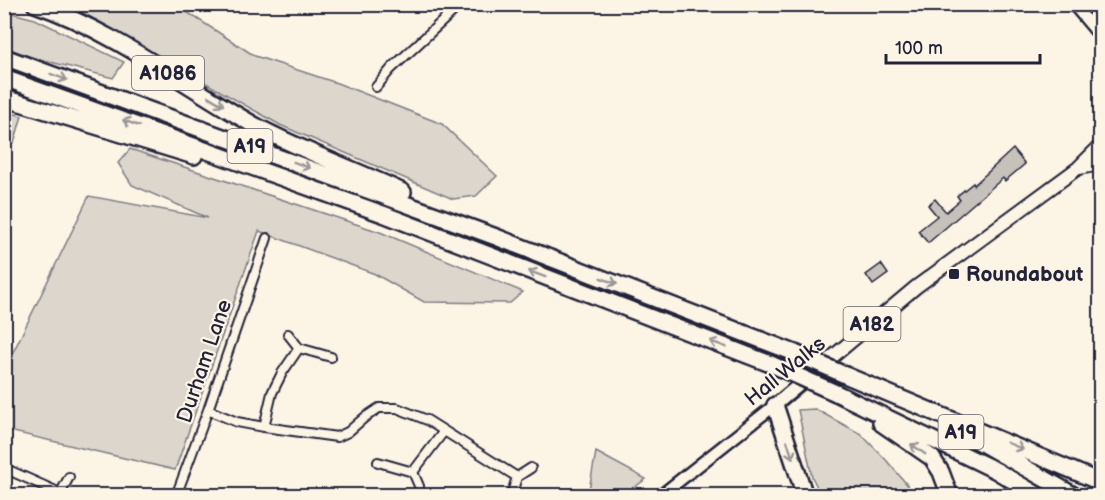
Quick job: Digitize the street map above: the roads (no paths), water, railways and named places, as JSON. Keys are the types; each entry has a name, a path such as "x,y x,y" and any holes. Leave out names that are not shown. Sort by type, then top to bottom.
{"highway":[{"name":"A1086","path":"35,4 90,28 132,51 255,125 330,162 385,184 496,237"},
{"name":"A19","path":"4,57 496,237 795,353 969,436 1075,495"},
{"name":"A19","path":"4,78 383,214 773,365 995,470 1039,495"},
{"path":"4,98 383,214"},
{"path":"845,375 1101,482"},
{"path":"836,393 932,458 941,472 950,495"},
{"path":"775,405 805,495"}],"main road":[{"path":"1076,8 1101,24"},
{"path":"1076,8 1101,36"},
{"name":"Hall Walks","path":"660,495 775,405 916,287 1078,168 1101,146"},
{"name":"Hall Walks","path":"1078,168 1101,164"}],"street":[{"path":"376,87 391,69 461,4"},
{"name":"Durham Lane","path":"176,495 267,238"},
{"path":"288,334 299,348 331,357"},
{"path":"264,427 272,393 299,348"},
{"path":"208,410 237,422 337,437 348,432 379,408 397,408 412,412 517,477"},
{"path":"413,472 444,431"},
{"path":"378,462 413,472"},
{"path":"4,468 60,494 69,477"},
{"path":"511,495 517,477 531,468"},
{"path":"413,472 419,486"}],"place":[{"name":"Roundabout","path":"954,274"}]}
